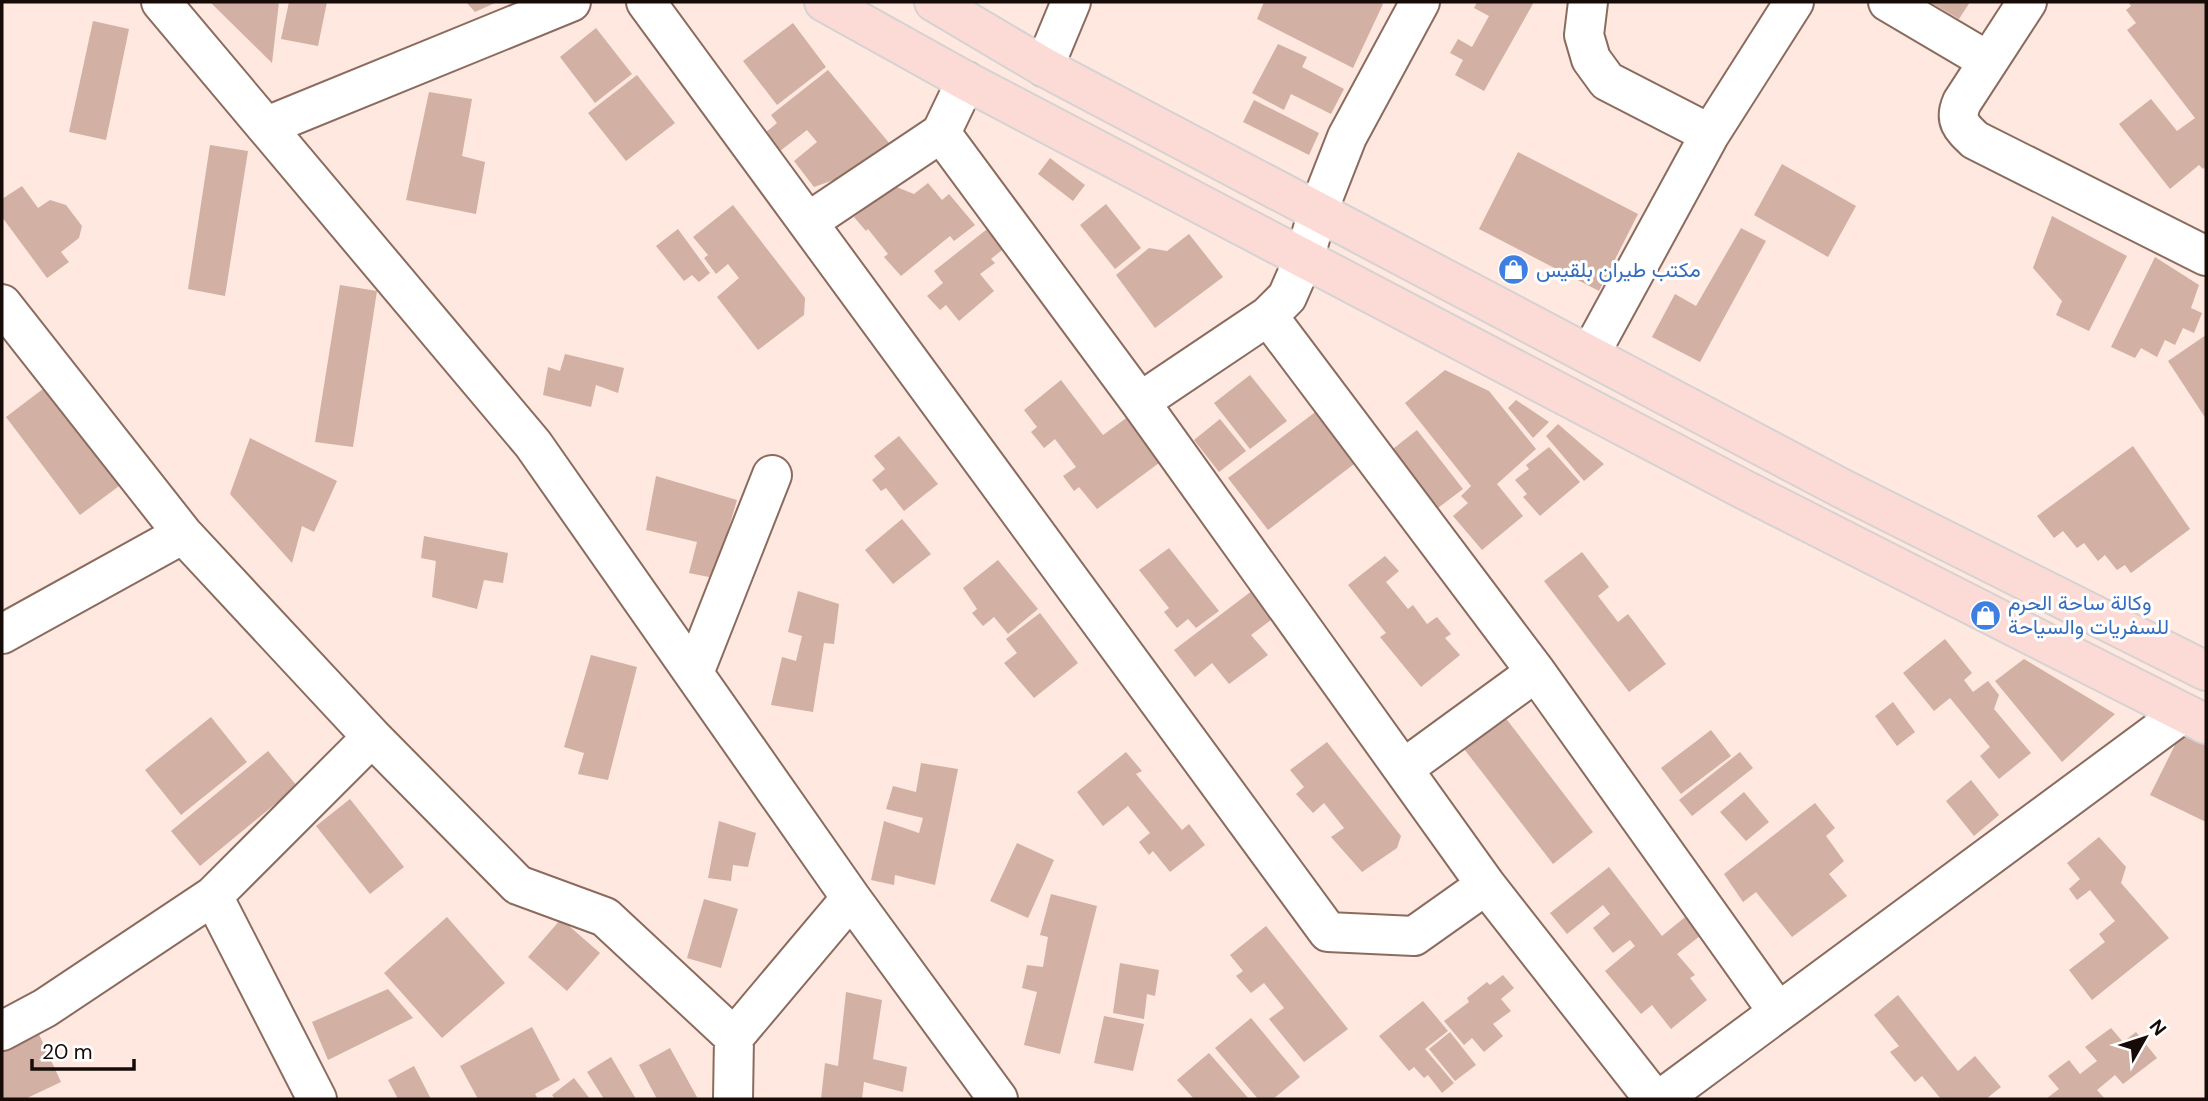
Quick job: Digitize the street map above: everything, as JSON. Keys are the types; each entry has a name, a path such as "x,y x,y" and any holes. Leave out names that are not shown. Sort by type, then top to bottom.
{"main road":[{"path":"824,2 966,81 1305,256 1741,488 2194,718"},
{"path":"934,2 1044,67 1843,489 2206,671"}],"street":[{"path":"161,2 533,444 851,898 998,1099"},
{"path":"267,126 571,2"},
{"path":"646,2 1328,932 1415,936 1486,885"},
{"path":"1044,67 1071,2"},
{"path":"1140,402 1268,316 1287,297 1305,256 1318,211 1347,137 1420,2"},
{"path":"1588,2 1584,34 1591,60 1607,81 1710,134"},
{"path":"1590,354 1710,134 1794,2"},
{"path":"1888,2 1988,61"},
{"path":"2027,2 1957,112 1960,126 1975,140 2206,256"},
{"path":"807,222 941,133 966,81"},
{"path":"941,133 1140,402 1486,885 1654,1099"},
{"path":"2,304 183,534 372,737 518,886 605,916 734,1037"},
{"path":"1268,316 1536,672 1778,1012"},
{"path":"694,673 772,475"},
{"path":"2,634 183,534"},
{"path":"1403,769 1536,672"},
{"path":"1661,1099 1778,1012 2194,718"},
{"path":"2,1031 45,1008 213,896 372,737"},
{"path":"213,896 317,1099"},
{"path":"733,1099 734,1037 851,898"}],"building":[{"path":"210,2 279,2 272,63"},
{"path":"289,2 327,2 318,46 281,39"},
{"path":"466,2 497,2 475,12"},
{"path":"1264,2 1383,4 1353,68 1257,19"},
{"path":"1477,2 1534,2 1484,91 1455,75 1463,60 1450,53 1458,39 1472,47 1489,16 1474,8"},
{"path":"1930,2 1970,2 1959,19"},
{"path":"2128,2 2206,2 2206,166 2203,169 2199,165 2170,189 2119,124 2151,99 2177,131 2195,118 2127,30 2136,23 2126,10 2131,6"},
{"path":"93,21 129,29 106,140 69,132"},
{"path":"793,23 826,67 777,105 743,61"},
{"path":"596,28 632,74 595,103 560,57"},
{"path":"1278,44 1307,57 1302,67 1344,89 1331,114 1291,94 1284,110 1252,93"},
{"path":"828,70 890,144 856,172 814,187 794,161 817,142 807,130 780,151 765,133 777,123 771,115"},
{"path":"637,75 675,123 626,161 588,113"},
{"path":"429,92 472,99 462,156 485,162 476,214 406,200"},
{"path":"1254,100 1319,133 1309,155 1243,122"},
{"path":"210,145 248,151 225,296 188,289"},
{"path":"1518,152 1638,214 1599,291 1479,229"},
{"path":"1050,158 1085,185 1073,201 1038,174"},
{"path":"1782,164 1856,206 1828,257 1754,215"},
{"path":"928,183 942,200 949,194 975,225 954,241 950,236 901,276 884,257 888,254 868,229 866,231 854,217 894,186 914,194"},
{"path":"22,186 38,208 50,200 66,205 82,226 79,238 61,252 69,262 47,278 2,217 2,199"},
{"path":"1106,204 1141,248 1115,269 1080,225"},
{"path":"733,205 805,298 804,315 758,350 717,297 739,278 728,264 716,274 704,258 708,255 693,237"},
{"path":"2052,216 2127,256 2089,331 2056,315 2062,301 2033,268"},
{"path":"991,226 1007,246 991,259 995,263 980,274 994,291 959,321 946,305 940,310 927,296 943,283 934,271"},
{"path":"1741,228 1766,241 1700,362 1652,337 1675,294 1696,306"},
{"path":"678,229 710,273 699,282 692,275 684,281 656,246"},
{"path":"1189,234 1223,277 1155,328 1116,275 1149,248 1167,251"},
{"path":"2155,257 2199,285 2191,308 2202,313 2194,333 2183,328 2175,345 2165,340 2157,357 2141,348 2135,358 2111,347"},
{"path":"340,285 377,291 353,447 315,442"},
{"path":"2206,335 2206,419 2168,361"},
{"path":"565,354 624,368 618,393 596,385 591,407 543,395 548,367 560,371"},
{"path":"1445,370 1489,391 1536,449 1497,484 1523,516 1482,550 1453,516 1468,503 1461,496 1471,486 1405,403"},
{"path":"1250,375 1287,421 1250,449 1214,403"},
{"path":"60,376 134,475 80,515 6,417"},
{"path":"1061,380 1103,435 1129,416 1163,460 1097,509 1079,487 1074,491 1063,476 1076,467 1055,439 1044,448 1031,432 1037,427 1024,410"},
{"path":"1516,400 1549,422 1533,438 1508,408"},
{"path":"1318,410 1358,461 1268,530 1228,478"},
{"path":"1220,419 1246,451 1219,472 1194,440"},
{"path":"1558,424 1604,464 1584,481 1546,436"},
{"path":"1417,430 1463,489 1434,511 1389,452"},
{"path":"899,436 938,484 904,511 886,488 881,491 872,480 885,469 874,456"},
{"path":"250,438 337,481 314,532 302,526 292,563 230,494"},
{"path":"2133,446 2190,529 2131,573 2125,565 2117,570 2105,555 2098,561 2084,543 2077,548 2063,531 2054,538 2037,516"},
{"path":"1549,447 1580,482 1540,516 1523,497 1527,494 1515,480 1529,469 1526,465"},
{"path":"656,476 737,500 714,578 689,573 697,542 646,530"},
{"path":"902,519 931,554 893,584 865,550"},
{"path":"424,536 508,553 503,583 484,580 477,609 432,597 436,561 421,558"},
{"path":"1169,548 1219,611 1196,628 1188,619 1177,628 1164,612 1169,608 1139,570"},
{"path":"1582,552 1609,587 1598,596 1618,622 1628,614 1666,664 1629,692 1544,581"},
{"path":"1385,556 1399,571 1386,582 1408,609 1413,605 1427,624 1437,617 1451,634 1445,638 1460,655 1421,687 1380,637 1386,633 1348,585"},
{"path":"998,560 1038,609 1008,634 994,617 983,626 972,613 977,609 963,588"},
{"path":"1261,584 1283,611 1251,635 1268,655 1229,684 1212,663 1195,677 1174,650"},
{"path":"798,591 839,604 834,644 824,643 813,712 771,705 782,657 796,661 802,636 788,632"},
{"path":"1040,613 1078,663 1034,698 1004,663 1017,653 1006,639"},
{"path":"1945,639 1972,673 1964,680 1973,692 1988,681 1999,695 1994,709 2031,753 1999,779 1980,756 1990,747 1950,698 1934,711 1903,673"},
{"path":"591,655 637,667 608,780 578,774 584,753 564,747"},
{"path":"2024,659 2115,714 2062,762 1995,681"},
{"path":"1893,702 1915,732 1897,746 1875,716"},
{"path":"1501,712 1593,832 1553,864 1461,745"},
{"path":"211,717 247,762 181,815 145,770"},
{"path":"1711,730 1731,756 1681,794 1661,768"},
{"path":"2182,731 2206,742 2206,822 2150,795"},
{"path":"1327,742 1401,836 1397,848 1362,872 1331,837 1344,828 1324,803 1313,813 1296,794 1304,787 1290,770"},
{"path":"268,751 297,786 200,866 171,831"},
{"path":"1126,752 1142,771 1136,774 1182,830 1189,824 1205,845 1170,872 1153,851 1149,855 1139,842 1150,833 1128,806 1103,826 1077,792"},
{"path":"1740,752 1753,768 1692,816 1679,800"},
{"path":"921,763 958,769 935,885 895,875 894,885 871,880 884,821 919,833 923,818 886,809 893,786 916,792"},
{"path":"1971,780 1999,815 1974,836 1946,801"},
{"path":"1744,792 1769,822 1746,841 1720,812"},
{"path":"350,799 404,867 370,894 316,826"},
{"path":"1815,803 1835,828 1826,836 1844,861 1829,874 1847,896 1792,937 1756,892 1743,902 1724,874"},
{"path":"719,821 756,833 748,867 733,865 731,881 708,878"},
{"path":"2099,837 2126,867 2121,883 2169,938 2092,1000 2069,970 2105,942 2099,934 2115,921 2090,890 2077,900 2069,889 2080,879 2067,863"},
{"path":"1017,843 1054,860 1028,918 990,901"},
{"path":"1609,867 1662,936 1690,913 1705,932 1677,954 1695,975 1690,978 1707,1000 1671,1029 1652,1005 1641,1014 1605,971 1635,946 1630,940 1613,953 1593,928 1610,914 1603,905 1567,934 1550,913"},
{"path":"1051,894 1097,906 1060,1054 1024,1045 1037,992 1022,988 1027,965 1043,967 1048,937 1040,935"},
{"path":"704,899 738,909 721,968 687,958"},
{"path":"447,917 505,983 442,1038 384,973"},
{"path":"561,919 600,953 567,991 528,957"},
{"path":"1266,926 1348,1029 1304,1062 1269,1019 1284,1008 1264,983 1251,993 1236,976 1243,971 1230,955"},
{"path":"1120,963 1159,970 1155,996 1147,994 1144,1019 1113,1013"},
{"path":"1503,975 1514,988 1501,999 1511,1011 1493,1024 1503,1036 1484,1052 1472,1038 1464,1045 1444,1021 1469,1002 1467,998 1487,982 1490,985"},
{"path":"388,989 413,1018 328,1060 312,1022"},
{"path":"846,992 882,1000 873,1059 907,1067 903,1092 864,1082 862,1099 821,1099 825,1063 838,1066"},
{"path":"1898,995 1958,1071 1975,1056 2001,1087 1986,1099 1941,1099 1922,1076 1915,1082 1890,1052 1899,1046 1874,1015"},
{"path":"1423,1001 1448,1031 1425,1049 1454,1083 1442,1093 1428,1075 1424,1078 1414,1067 1409,1071 1379,1036"},
{"path":"1104,1016 1144,1024 1133,1071 1094,1063"},
{"path":"1251,1018 1300,1077 1273,1099 1258,1099 1215,1048"},
{"path":"532,1027 560,1080 535,1094 538,1099 478,1099 460,1066"},
{"path":"2111,1028 2123,1042 2136,1032 2157,1058 2123,1084 2115,1075 2097,1090 2105,1099 2046,1099 2059,1089 2048,1076 2069,1060 2080,1074 2097,1061 2085,1047"},
{"path":"37,1030 61,1082 25,1099 2,1099 2,1046"},
{"path":"1450,1032 1476,1065 1455,1081 1429,1049"},
{"path":"670,1048 698,1099 657,1099 639,1065"},
{"path":"1209,1053 1249,1099 1194,1099 1177,1080"},
{"path":"611,1057 636,1099 604,1099 587,1072"},
{"path":"414,1066 431,1099 398,1099 388,1080"},
{"path":"574,1078 590,1099 555,1099 552,1095"}],"place":[{"name":"مكتب طيران بلقيس","path":"1513,270"},
{"name":"وكالة ساحة الحرم للسفريات والسياحة","path":"1985,615"}]}
